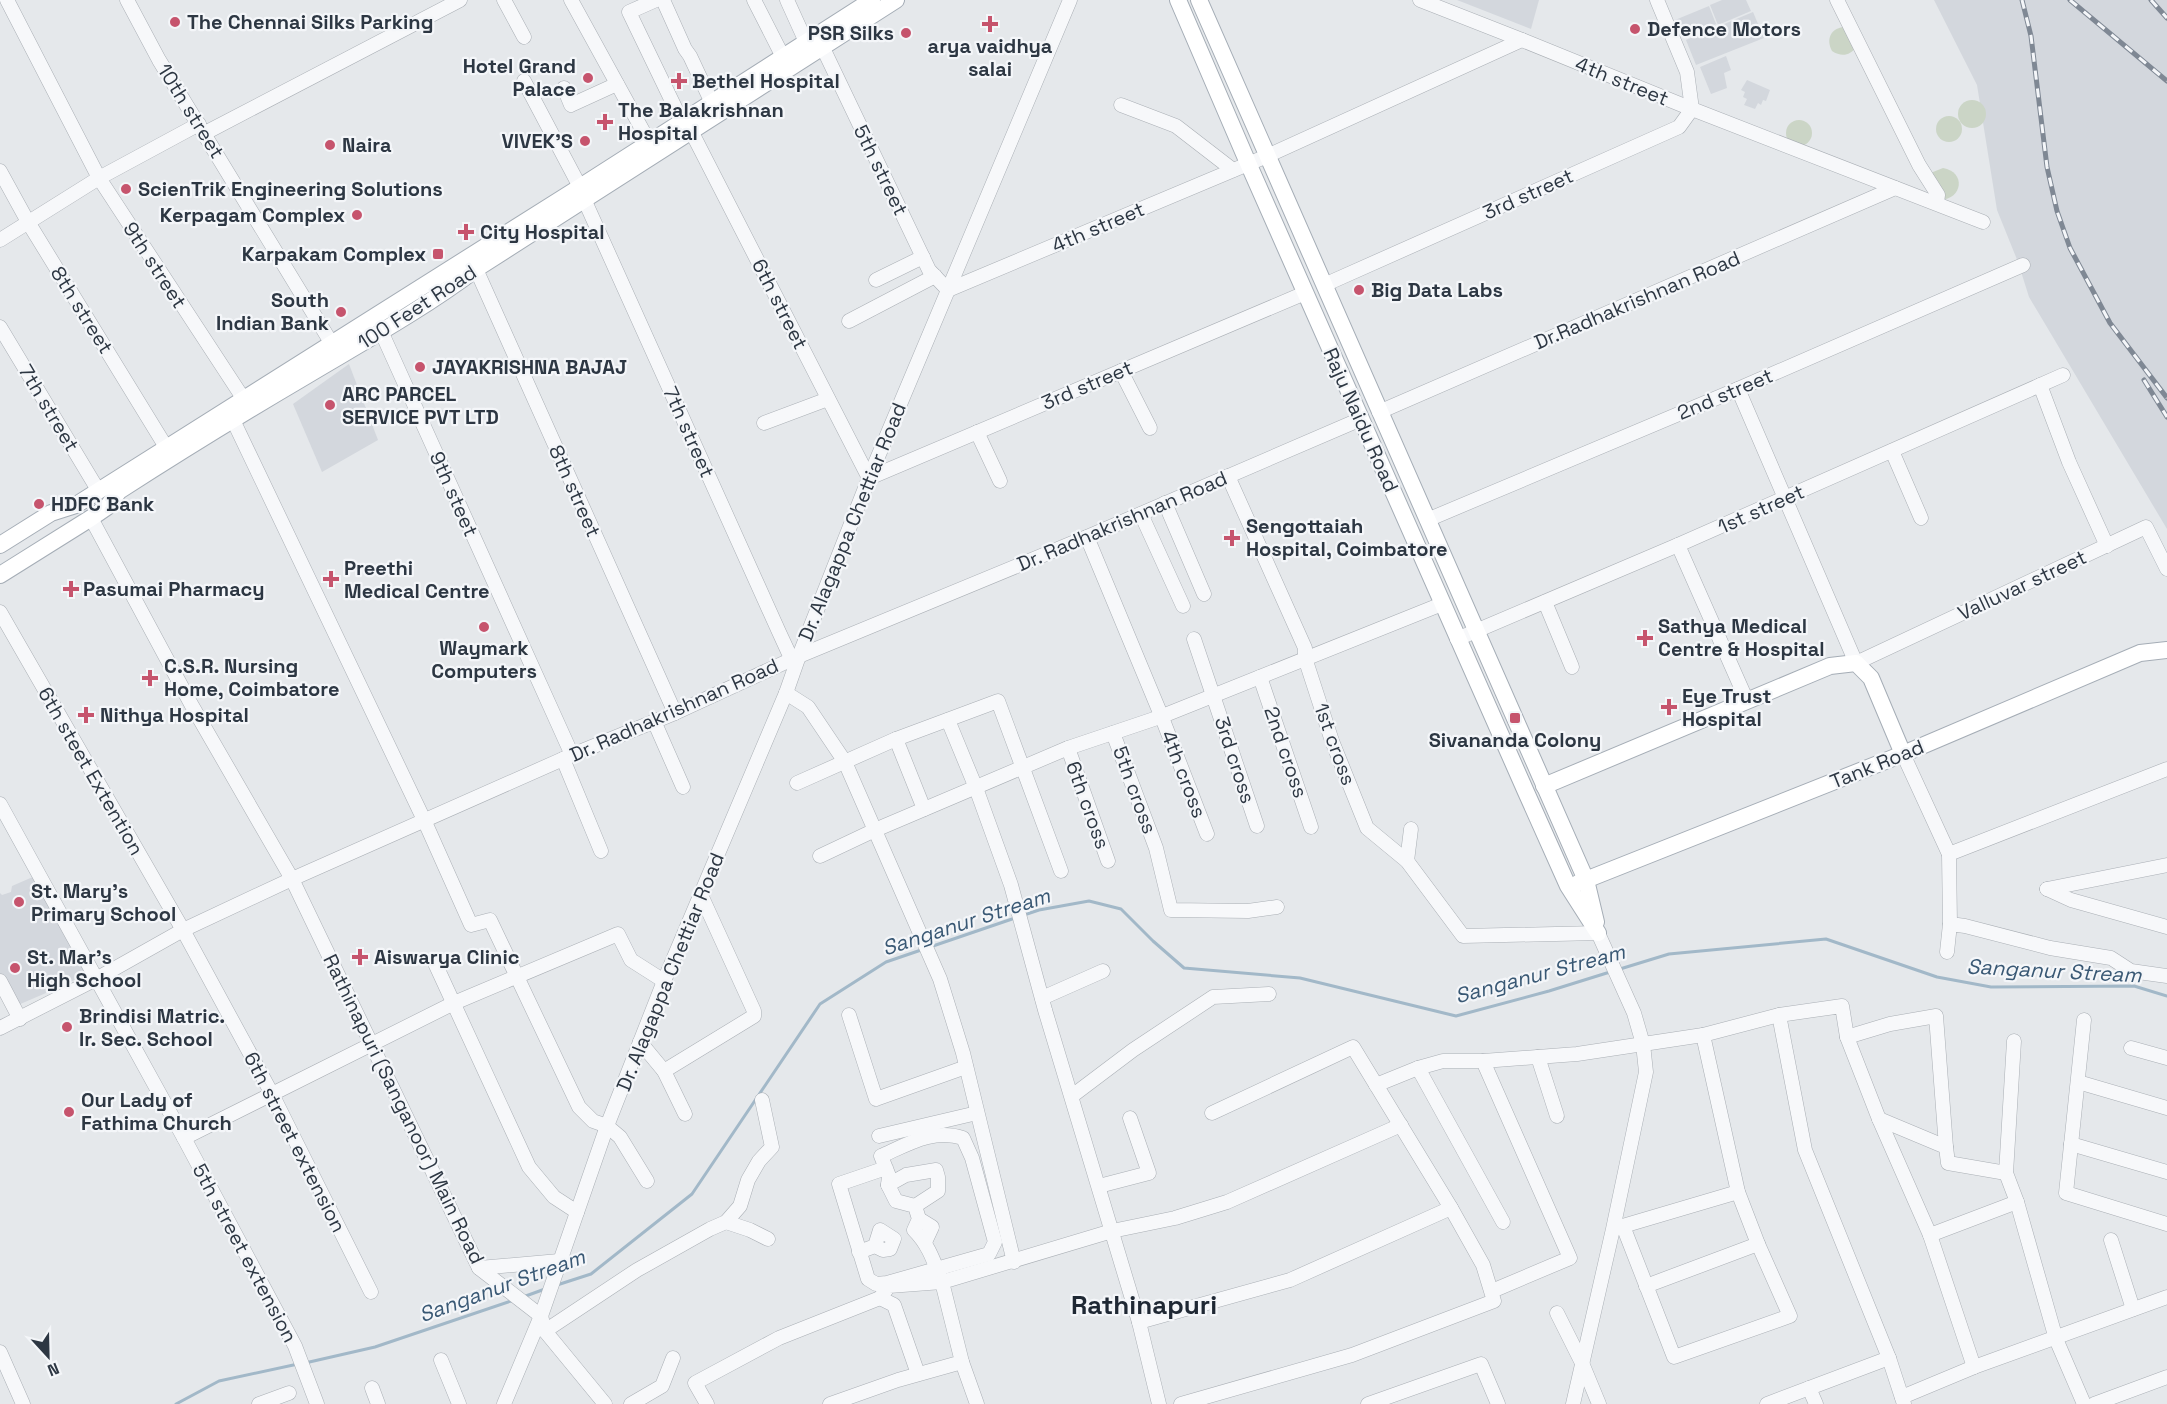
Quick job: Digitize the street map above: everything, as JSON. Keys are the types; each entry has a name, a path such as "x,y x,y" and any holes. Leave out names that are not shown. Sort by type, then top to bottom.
{"main road":[{"name":"100 Feet Road","path":"0,575 84,511 98,490 243,398 582,193 686,124 814,44 896,0"},
{"name":"Raju Naidu Road","path":"1178,0 1240,167 1305,293 1568,886 1598,933"},
{"name":"Raju Naidu Road","path":"1199,0 1586,880 1598,933"},
{"name":"100 Feet Road","path":"686,124 712,103 783,57 814,44 870,1"},
{"name":"100 Feet Road","path":"0,545 51,513 107,507 119,491 459,281 582,193"},
{"path":"0,554 57,517 84,511"},
{"path":"0,563 84,511"},
{"name":"Tank Road","path":"1568,886 1903,754 2140,653 2167,650"},
{"path":"1544,786 1830,666 1856,663 1871,678 1903,754"}],"street":[{"name":"9th street","path":"7,0 99,178 243,398"},
{"name":"10th street","path":"127,0 159,60 332,344"},
{"path":"0,240 99,178 460,0"},
{"path":"504,0 524,37"},
{"path":"571,0 652,148"},
{"name":"6th street","path":"656,0 629,12 868,478"},
{"path":"663,0 712,103"},
{"path":"754,0 783,57"},
{"name":"5th street","path":"787,0 814,44 929,270 948,290"},
{"name":"Dr. Alagappa Chettiar Road","path":"504,1404 537,1313 547,1299 607,1126 664,981 786,693 798,656 868,478 1070,0"},
{"name":"4th street","path":"1420,0 1983,222"},
{"path":"1657,0 1687,72 1692,109"},
{"path":"1837,0 1919,165 1938,195 1937,202"},
{"path":"1267,156 1522,40"},
{"path":"524,81 582,193"},
{"path":"564,88 571,105 617,84"},
{"path":"1121,105 1176,126 1240,167"},
{"name":"3rd street","path":"1324,285 1679,127 1692,109"},
{"name":"4th street","path":"948,290 1267,156"},
{"name":"8th street","path":"0,171 28,222 166,447"},
{"name":"Dr.Radhakrishnan Road","path":"1379,412 1895,188"},
{"name":"7th street","path":"582,193 791,658 798,656"},
{"path":"876,280 922,257"},
{"name":"2nd street","path":"1427,520 2023,265"},
{"name":"8th street","path":"476,268 675,713"},
{"path":"849,321 934,276"},
{"name":"3rd street","path":"868,478 1305,293"},
{"name":"7th street","path":"0,327 98,490"},
{"name":"9th steet","path":"381,331 567,757 601,851"},
{"path":"1121,371 1150,429"},
{"name":"1st street","path":"1457,639 1678,545 2063,375"},
{"path":"2040,385 2069,462 2107,546"},
{"path":"1738,388 1856,663"},
{"path":"764,423 828,399"},
{"name":"Dr. Radhakrishnan Road","path":"0,1028 96,979 183,930 292,879 425,822 567,757 675,713 798,656 1087,537 1361,419"},
{"path":"233,420 425,822 471,925 490,920 579,1107 593,1121 607,1126 620,1137 647,1181"},
{"path":"977,432 1000,481"},
{"path":"1892,451 1921,518"},
{"name":"1st cross","path":"1228,476 1298,630 1332,741 1367,828 1407,861"},
{"path":"1165,503 1204,594"},
{"name":"Rathinapuri (Sanganoor) Main Road","path":"84,511 191,704 292,879 478,1268 537,1313"},
{"path":"1141,514 1183,606"},
{"name":"Valluvar street","path":"1856,663 2146,527 2167,569"},
{"name":"4th cross","path":"1087,537 1161,715 1207,834"},
{"path":"1678,545 1747,701"},
{"path":"1545,602 1572,667"},
{"path":"820,856 875,830 1068,748 1214,695 1442,604"},
{"name":"6th steet Extention","path":"0,612 183,930"},
{"name":"3rd cross","path":"1194,639 1257,826"},
{"name":"2nd cross","path":"1260,677 1311,827"},
{"path":"786,693 808,707 845,762 940,979 966,1067 1014,1262"},
{"path":"797,783 896,739 998,701 1061,871"},
{"path":"948,720 976,788 1014,897 1139,1323 1159,1404"},
{"path":"654,721 683,787"},
{"name":"5th cross","path":"1113,733 1156,848 1171,910 1248,911 1277,907"},
{"path":"896,739 924,809"},
{"name":"6th cross","path":"1068,748 1108,861"},
{"path":"1903,754 1949,854 1950,924 1947,952"},
{"path":"1949,854 2167,769"},
{"name":"5th street extension","path":"0,804 184,1138 296,1349 317,1404"},
{"path":"1411,830 1407,861 1463,936 1598,933 1634,1013 1643,1044 1646,1072 1618,1228 1573,1404"},
{"path":"2167,865 2047,889 2071,900 2135,920 2167,927"},
{"path":"664,1071 754,1016 754,1011 701,895"},
{"path":"1950,924 2050,948 2111,958 2131,971 2167,976"},
{"name":"6th street extension","path":"183,930 272,1094 371,1292"},
{"path":"184,1138 454,1003 618,934 631,960 664,981"},
{"path":"434,962 529,1167 554,1197 577,1212"},
{"path":"1042,998 1103,971"},
{"path":"0,981 20,1019"},
{"path":"1072,1096 1133,1050 1213,997 1269,994"},
{"path":"1376,1085 1418,1068 1443,1061 1483,1061 1577,1054 1703,1035 1779,1015 1842,1006 1847,1037 1879,1119 1930,1235 1974,1367"},
{"path":"849,1015 876,1099 966,1067"},
{"path":"1779,1015 1805,1150 1889,1358 1903,1400 1974,1367 2167,1297"},
{"path":"1847,1037 1890,1024 1936,1016 1948,1163 2006,1173"},
{"path":"2084,1020 2066,1193 2167,1224"},
{"path":"1618,1228 1646,1286 1674,1357 1790,1316 1738,1192 1703,1035"},
{"path":"2014,1041 2006,1173 2017,1202 2056,1339 2084,1404"},
{"path":"640,1042 664,1071 685,1114"},
{"path":"1181,1404 1352,1355 1494,1301 1483,1265 1353,1047 1212,1113"},
{"path":"2131,1048 2167,1058"},
{"path":"1538,1057 1557,1116"},
{"path":"1483,1061 1570,1258 1492,1291"},
{"path":"1418,1068 1503,1222"},
{"path":"2078,1082 2167,1108"},
{"path":"545,1330 637,1270 726,1222 740,1206 748,1180 759,1161 772,1147 762,1100"},
{"path":"879,1136 977,1113"},
{"path":"1099,1186 1149,1173 1130,1118"},
{"path":"1879,1119 1946,1147"},
{"path":"707,1404 695,1383 779,1338 880,1298 889,1286 942,1282 1112,1231 1174,1218 1227,1203 1401,1125"},
{"path":"886,1168 839,1184 868,1279 876,1284 989,1254 995,1242 972,1158 963,1138 952,1134 927,1136 881,1156 886,1168 889,1176 888,1185 896,1201 917,1212"},
{"path":"2071,1144 2167,1172"},
{"path":"888,1185 906,1175 936,1170 938,1191 917,1212 914,1230 926,1242 942,1282 963,1362 977,1404"},
{"path":"1618,1228 1738,1192"},
{"path":"1930,1235 2017,1202"},
{"path":"1139,1323 1290,1280 1451,1208"},
{"path":"726,1222 768,1239"},
{"path":"2111,1240 2133,1309"},
{"path":"1646,1286 1758,1244"},
{"path":"859,1252 875,1246"},
{"path":"478,1268 559,1264"},
{"path":"880,1298 894,1305 918,1374"},
{"path":"537,1313 545,1330 605,1404"},
{"path":"1557,1313 1599,1404"},
{"path":"0,1352 23,1404"},
{"path":"631,1404 662,1386 673,1358"},
{"path":"1767,1404 1889,1358"},
{"path":"441,1360 459,1404"},
{"path":"830,1404 918,1374 963,1362"},
{"path":"1368,1404 1383,1402 1480,1364 1498,1404"},
{"path":"2094,1404 2167,1377"},
{"path":"372,1388 378,1404"},
{"path":"1809,1388 1816,1404"},
{"path":"259,1404 289,1393"}],"shaded area":[{"path":"1457,0 1539,0 1531,29"},
{"path":"1722,0 1746,0 1751,11 1718,25 1710,5"},
{"path":"1934,0 2167,0 2167,529 2029,297 1997,210 1977,85"},
{"path":"1709,6 1716,24 1683,38 1675,20"},
{"path":"1753,12 1764,38 1696,65 1686,40"},
{"path":"1726,56 1731,70 1724,73 1727,88 1711,94 1700,67"},
{"path":"1747,80 1770,90 1766,101 1763,100 1761,105 1758,103 1755,109 1744,105 1747,99 1743,97 1745,92 1741,90"},
{"name":"ARC PARCEL SERVICE PVT LTD","path":"349,364 378,440 322,472 293,404"},
{"path":"35,876 86,973 67,984 18,1005 0,975 0,893 2,895 11,892 12,886"}],"green space":[{"path":"1847,28 1856,47 1848,54 1842,55 1832,51 1829,39 1835,30"},
{"path":"1972,100 1982,104 1986,114 1982,124 1972,128 1962,124 1958,114 1962,104"},
{"path":"1949,116 1958,120 1962,129 1958,138 1949,142 1940,138 1936,129 1940,120"},
{"path":"1799,120 1808,124 1812,133 1808,142 1799,146 1790,142 1786,133 1790,124"},
{"path":"1943,168 1955,175 1959,185 1948,199 1940,200 1930,176 1933,172"}],"waterway":[{"name":"Sanganur Stream","path":"1024,915 1089,901 1121,909 1184,968 1300,978 1456,1016 1610,972"},
{"name":"Sanganur Stream","path":"930,947 1015,918"},
{"name":"Sanganur Stream","path":"1620,969 1669,954 1826,939 1937,977 1991,987 2134,986 2167,996"},
{"name":"Sanganur Stream","path":"557,1285 591,1274 692,1194 820,1004 886,962 924,949"},
{"name":"Sanganur Stream","path":"523,1297 545,1289"},
{"name":"Sanganur Stream","path":"305,1363 375,1347 514,1300"},
{"name":"Sanganur Stream","path":"176,1404 219,1381 298,1364"}],"railway":[{"path":"2022,0 2031,36 2047,167 2057,211 2070,248 2110,323 2167,398"},
{"path":"2070,0 2167,81"},
{"path":"2151,0 2167,18"},
{"path":"2144,380 2167,417"}],"place":[{"name":"The Chennai Silks Parking","path":"175,22"},
{"name":"arya vaidhya salai","path":"990,24"},
{"name":"Defence Motors","path":"1635,29"},
{"name":"PSR Silks","path":"906,33"},
{"name":"Hotel Grand Palace","path":"588,78"},
{"name":"Bethel Hospital","path":"679,81"},
{"name":"The Balakrishnan Hospital","path":"605,122"},
{"name":"VIVEK'S","path":"585,141"},
{"name":"Naira","path":"330,145"},
{"name":"ScienTrik Engineering Solutions","path":"126,189"},
{"name":"Kerpagam Complex","path":"357,215"},
{"name":"City Hospital","path":"466,232"},
{"name":"Karpakam Complex","path":"438,254"},
{"name":"Big Data Labs","path":"1359,290"},
{"name":"South Indian Bank","path":"341,312"},
{"name":"JAYAKRISHNA BAJAJ","path":"420,367"},
{"name":"ARC PARCEL SERVICE PVT LTD","path":"330,405"},
{"name":"HDFC Bank","path":"39,504"},
{"name":"Sengottaiah Hospital, Coimbatore","path":"1232,538"},
{"name":"Preethi Medical Centre","path":"331,579"},
{"name":"Pasumai Pharmacy","path":"71,589"},
{"name":"Waymark Computers","path":"484,627"},
{"name":"Sathya Medical Centre & Hospital","path":"1645,638"},
{"name":"C.S.R. Nursing Home, Coimbatore","path":"150,678"},
{"name":"Eye Trust Hospital","path":"1669,707"},
{"name":"Nithya Hospital","path":"86,715"},
{"name":"Sivananda Colony","path":"1515,718"},
{"name":"St. Mary's Primary School","path":"19,902"},
{"name":"Aiswarya Clinic","path":"360,957"},
{"name":"St. Mar's High School","path":"15,968"},
{"name":"Brindisi Matric. Ir. Sec. School","path":"67,1027"},
{"name":"Our Lady of Fathima Church","path":"69,1112"}],"district":[{"name":"Rathinapuri","path":"1144,1305"}]}
